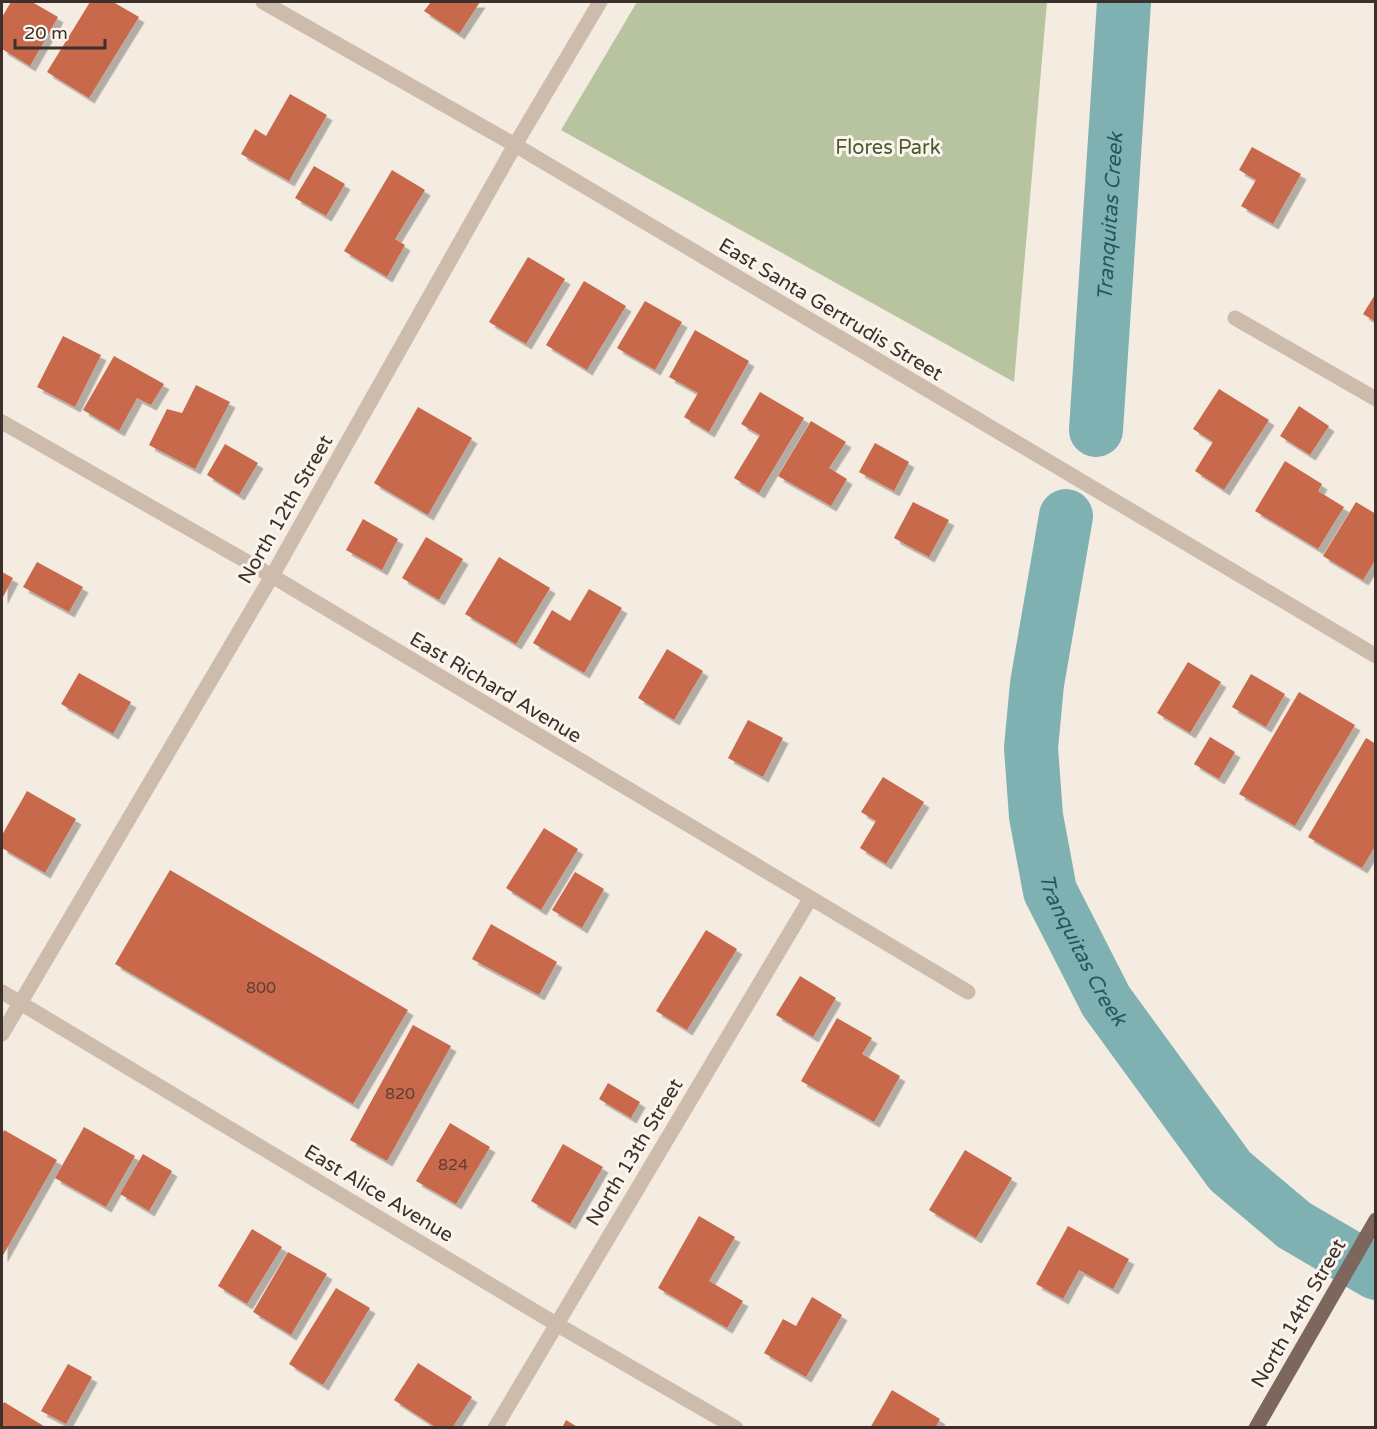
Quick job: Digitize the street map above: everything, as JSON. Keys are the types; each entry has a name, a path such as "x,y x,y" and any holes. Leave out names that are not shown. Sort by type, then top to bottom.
{"main road":[{"name":"North 14th Street","path":"1256,1428 1376,1220"}],"street":[{"name":"East Santa Gertrudis Street","path":"263,2 515,145 1376,656"},
{"name":"North 12th Street","path":"2,1034 272,576 515,145 600,2"},
{"path":"1235,318 1376,399"},
{"name":"East Richard Avenue","path":"2,422 272,576 968,992"},
{"name":"North 13th Street","path":"495,1428 810,899"},
{"name":"East Alice Avenue","path":"2,992 556,1324 736,1428"}],"green space":[{"name":"Flores Park","path":"637,2 1047,2 1014,382 561,130"}],"building":[{"path":"11,2 32,2 58,17 30,66 2,49 2,17"},
{"path":"90,2 113,2 139,17 89,98 47,72"},
{"path":"431,2 480,2 459,34 424,11"},
{"path":"290,94 327,115 289,181 241,154 255,129 266,136"},
{"path":"1252,147 1301,174 1273,224 1241,206 1256,180 1239,170"},
{"path":"314,166 345,184 326,216 295,198"},
{"path":"392,170 425,190 395,239 405,245 387,277 344,251"},
{"path":"528,257 565,279 526,344 489,322"},
{"path":"584,281 626,306 587,370 546,345"},
{"path":"1376,293 1376,322 1363,314"},
{"path":"645,301 682,322 655,370 617,348"},
{"path":"695,330 749,361 709,432 684,417 698,393 669,377"},
{"path":"63,336 101,355 75,407 37,387"},
{"path":"114,356 164,384 151,405 137,398 119,431 83,410"},
{"path":"196,385 230,402 195,469 149,445 167,409 182,413"},
{"path":"1219,389 1269,420 1224,490 1195,471 1213,442 1193,429"},
{"path":"760,392 804,418 759,493 734,478 760,435 741,424"},
{"path":"1299,406 1329,426 1310,455 1280,436"},
{"path":"418,407 472,438 428,515 374,483"},
{"path":"811,421 846,442 829,468 847,479 831,506 778,476"},
{"path":"875,443 909,462 894,491 859,472"},
{"path":"225,444 258,463 239,495 207,475"},
{"path":"1285,461 1322,484 1318,491 1344,507 1318,549 1255,511"},
{"path":"913,502 949,520 929,557 894,538"},
{"path":"1356,502 1376,514 1376,559 1363,580 1323,556"},
{"path":"363,519 398,539 382,570 346,550"},
{"path":"426,537 463,559 439,600 402,578"},
{"path":"499,557 550,588 516,644 465,614"},
{"path":"37,562 83,587 69,612 23,587"},
{"path":"2,572 13,578 2,599"},
{"path":"589,589 622,608 584,673 533,643 552,610 570,621"},
{"path":"667,649 703,671 674,720 638,698"},
{"path":"1188,662 1221,682 1190,733 1157,713"},
{"path":"79,673 131,702 113,734 61,704"},
{"path":"1251,674 1285,694 1266,727 1232,707"},
{"path":"1299,692 1355,725 1295,826 1239,794"},
{"path":"748,720 783,738 763,777 728,758"},
{"path":"1210,737 1235,752 1219,779 1194,764"},
{"path":"1366,738 1376,744 1376,845 1362,868 1308,837"},
{"path":"883,777 924,802 886,864 860,848 876,821 861,812"},
{"path":"27,791 76,819 45,873 2,848 2,835"},
{"path":"544,828 578,849 541,910 506,888"},
{"path":"170,870 408,1010 353,1104 115,964"},
{"path":"575,872 604,889 582,928 552,910"},
{"path":"491,924 557,962 539,995 472,959"},
{"path":"706,930 737,949 687,1030 656,1011"},
{"path":"800,976 836,998 813,1037 776,1015"},
{"path":"837,1018 872,1038 862,1054 900,1076 874,1122 801,1081"},
{"path":"413,1025 451,1046 387,1161 350,1140"},
{"path":"608,1083 640,1102 631,1118 599,1099"},
{"path":"450,1123 490,1147 456,1204 416,1181"},
{"path":"84,1127 135,1156 106,1207 55,1178"},
{"path":"4,1130 57,1160 2,1257 2,1135"},
{"path":"563,1144 603,1167 570,1224 531,1201"},
{"path":"965,1150 1012,1178 976,1238 929,1210"},
{"path":"143,1154 172,1171 149,1211 120,1194"},
{"path":"699,1216 735,1237 709,1281 743,1301 727,1328 658,1288"},
{"path":"1068,1226 1129,1259 1113,1289 1079,1270 1063,1299 1036,1284"},
{"path":"252,1229 282,1247 247,1304 218,1286"},
{"path":"288,1252 327,1274 291,1335 253,1312"},
{"path":"336,1288 370,1308 323,1385 289,1364"},
{"path":"812,1297 842,1315 806,1377 764,1353 783,1319 796,1326"},
{"path":"418,1363 472,1397 452,1428 437,1428 394,1400"},
{"path":"68,1364 92,1377 66,1424 41,1411"},
{"path":"892,1390 940,1419 935,1428 870,1428"},
{"path":"4,1402 47,1428 2,1428"},
{"path":"566,1420 579,1428 562,1428"}],"waterway":[{"name":"Tranquitas Creek","path":"1096,430 1124,2"},
{"name":"Tranquitas Creek","path":"1066,516 1037,684 1031,748 1036,816 1050,891 1106,1001 1230,1171 1294,1225 1376,1273"}]}
